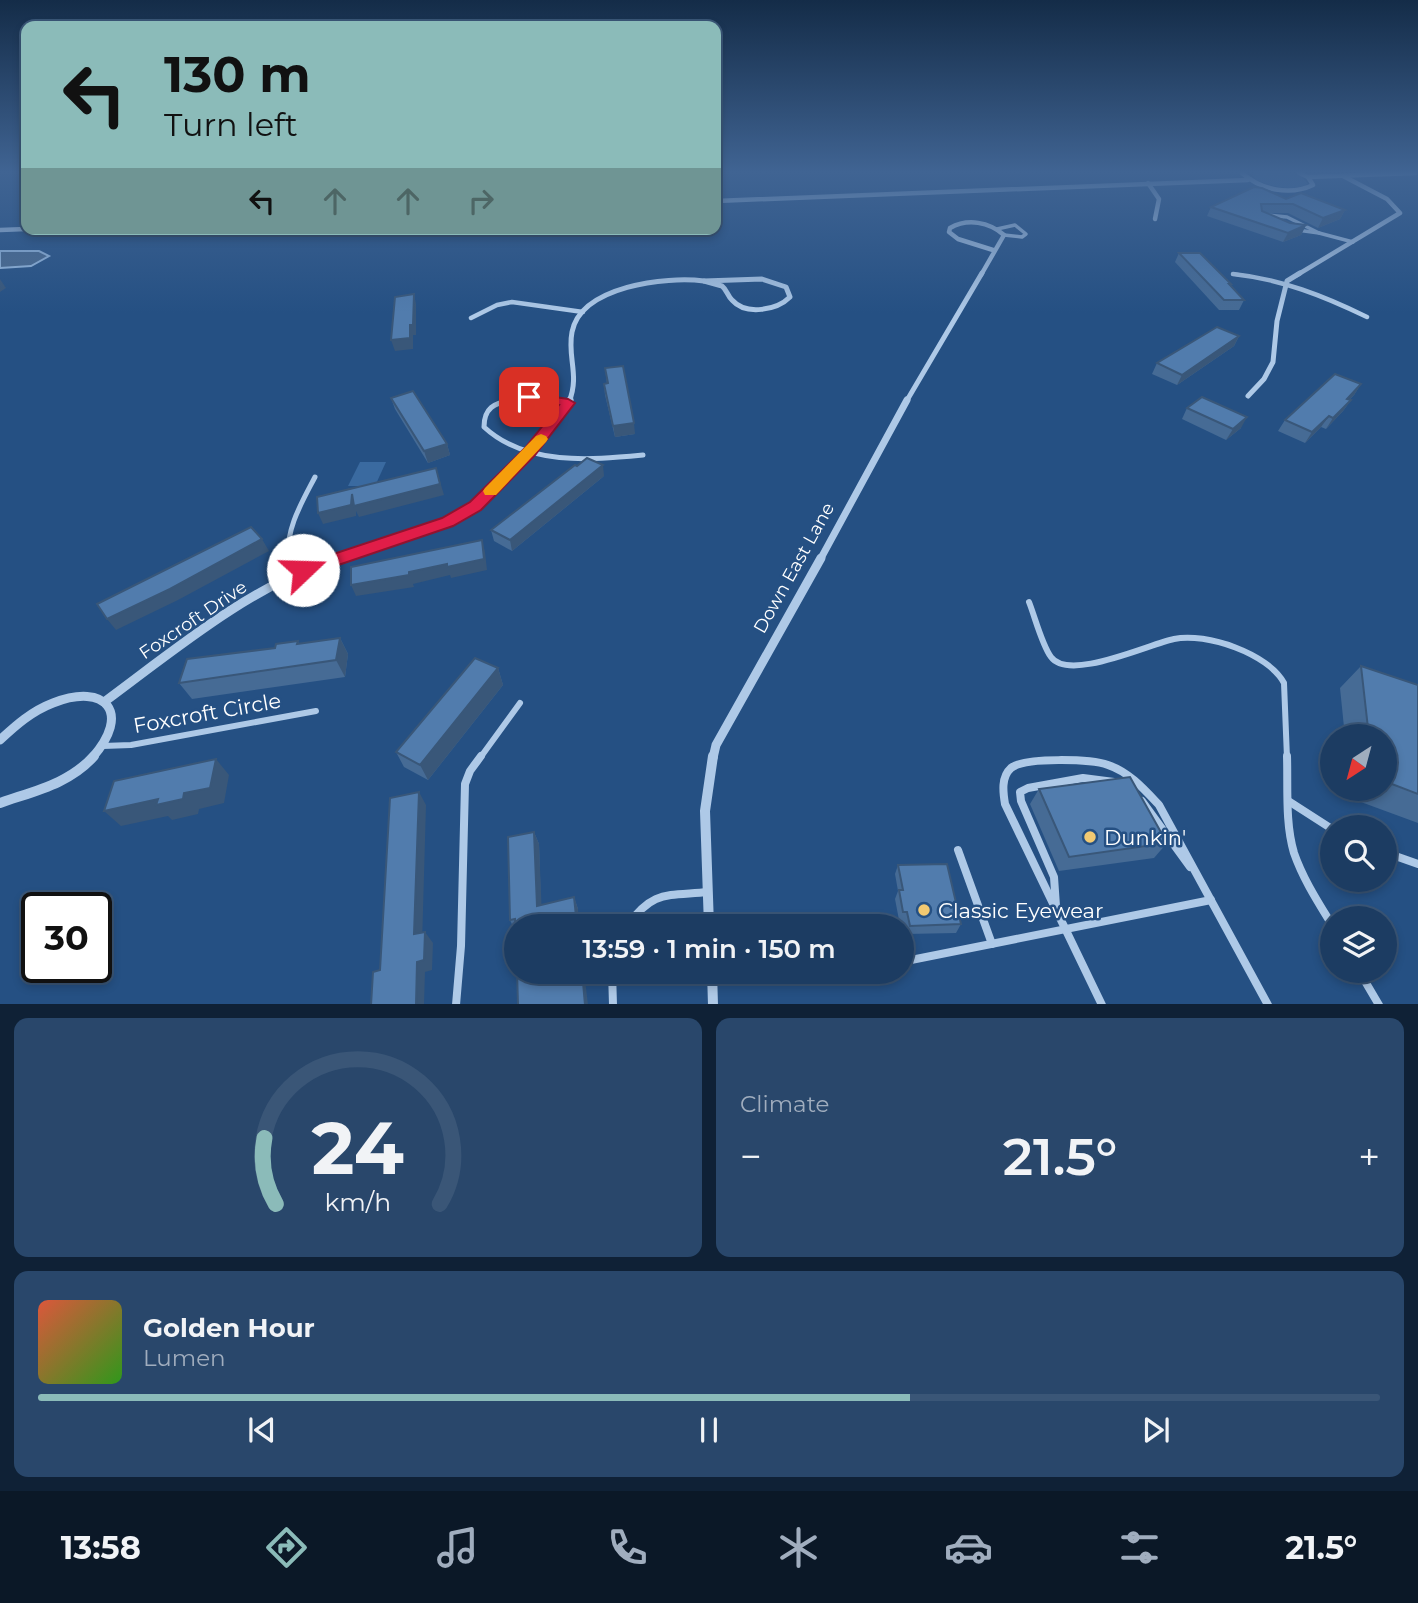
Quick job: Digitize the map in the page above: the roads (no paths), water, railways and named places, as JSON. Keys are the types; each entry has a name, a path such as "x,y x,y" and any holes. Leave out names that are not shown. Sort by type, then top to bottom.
{"street":[{"path":"1248,396 1264,379 1273,362 1277,321 1285,285 1298,272 1389,220"},
{"path":"993,250 958,239 949,230 955,224 967,222 997,229 1004,235"},
{"path":"0,230 21,229"},
{"name":"Down East Lane","path":"709,914 705,797 707,770 716,745 815,569 876,453 1004,235"},
{"path":"583,312 605,296 631,286 667,281 768,279 783,285 790,294 780,305 751,308 735,302 725,287 702,281"},
{"name":"Foxcroft Drive","path":"104,702 213,622 292,575 343,555 454,519 476,506 530,452 568,403 574,389 569,340 583,312"},
{"path":"0,740 26,717 55,702 83,697 104,702 113,716 111,730 103,746 70,777 0,803"},
{"path":"712,984 713,1004"}],"lane":[{"path":"1293,220 1318,233"},
{"path":"997,229 1012,225 1020,227 1026,234 1021,237 1004,235"},
{"path":"1289,228 1353,242"},
{"path":"1233,274 1249,275 1285,285 1367,317"},
{"path":"471,318 497,305 512,302 583,312"},
{"path":"568,403 520,397 501,403 488,412 483,422 488,433 500,441 530,452 559,458 643,455"},
{"path":"292,575 285,546 297,511 315,477"},
{"path":"1029,602 1051,658 1063,666 1097,663 1176,638 1188,637 1218,643 1272,665 1282,676 1284,683 1294,852 1321,906"},
{"path":"456,1004 461,946 465,784 470,771 520,703"},
{"name":"Foxcroft Circle","path":"103,746 131,745 316,711"},
{"path":"1102,1004 1005,804 1004,777 1014,766 1100,760 1135,779 1159,805 1268,1004"},
{"path":"1056,910 1055,877 1021,801 1020,792 1028,788 1098,778 1120,785"},
{"path":"1132,792 1155,817 1202,883"},
{"path":"1290,802 1320,821"},
{"path":"958,850 992,944"},
{"path":"1397,857 1418,864"},
{"path":"636,914 643,904 663,896 708,892"},
{"path":"914,959 1211,900"},
{"path":"1366,983 1379,1004"},
{"path":"612,984 612,1004"}],"place":[{"name":"Dunkin'","path":"1090,837"},
{"name":"Classic Eyewear","path":"924,910"}]}
